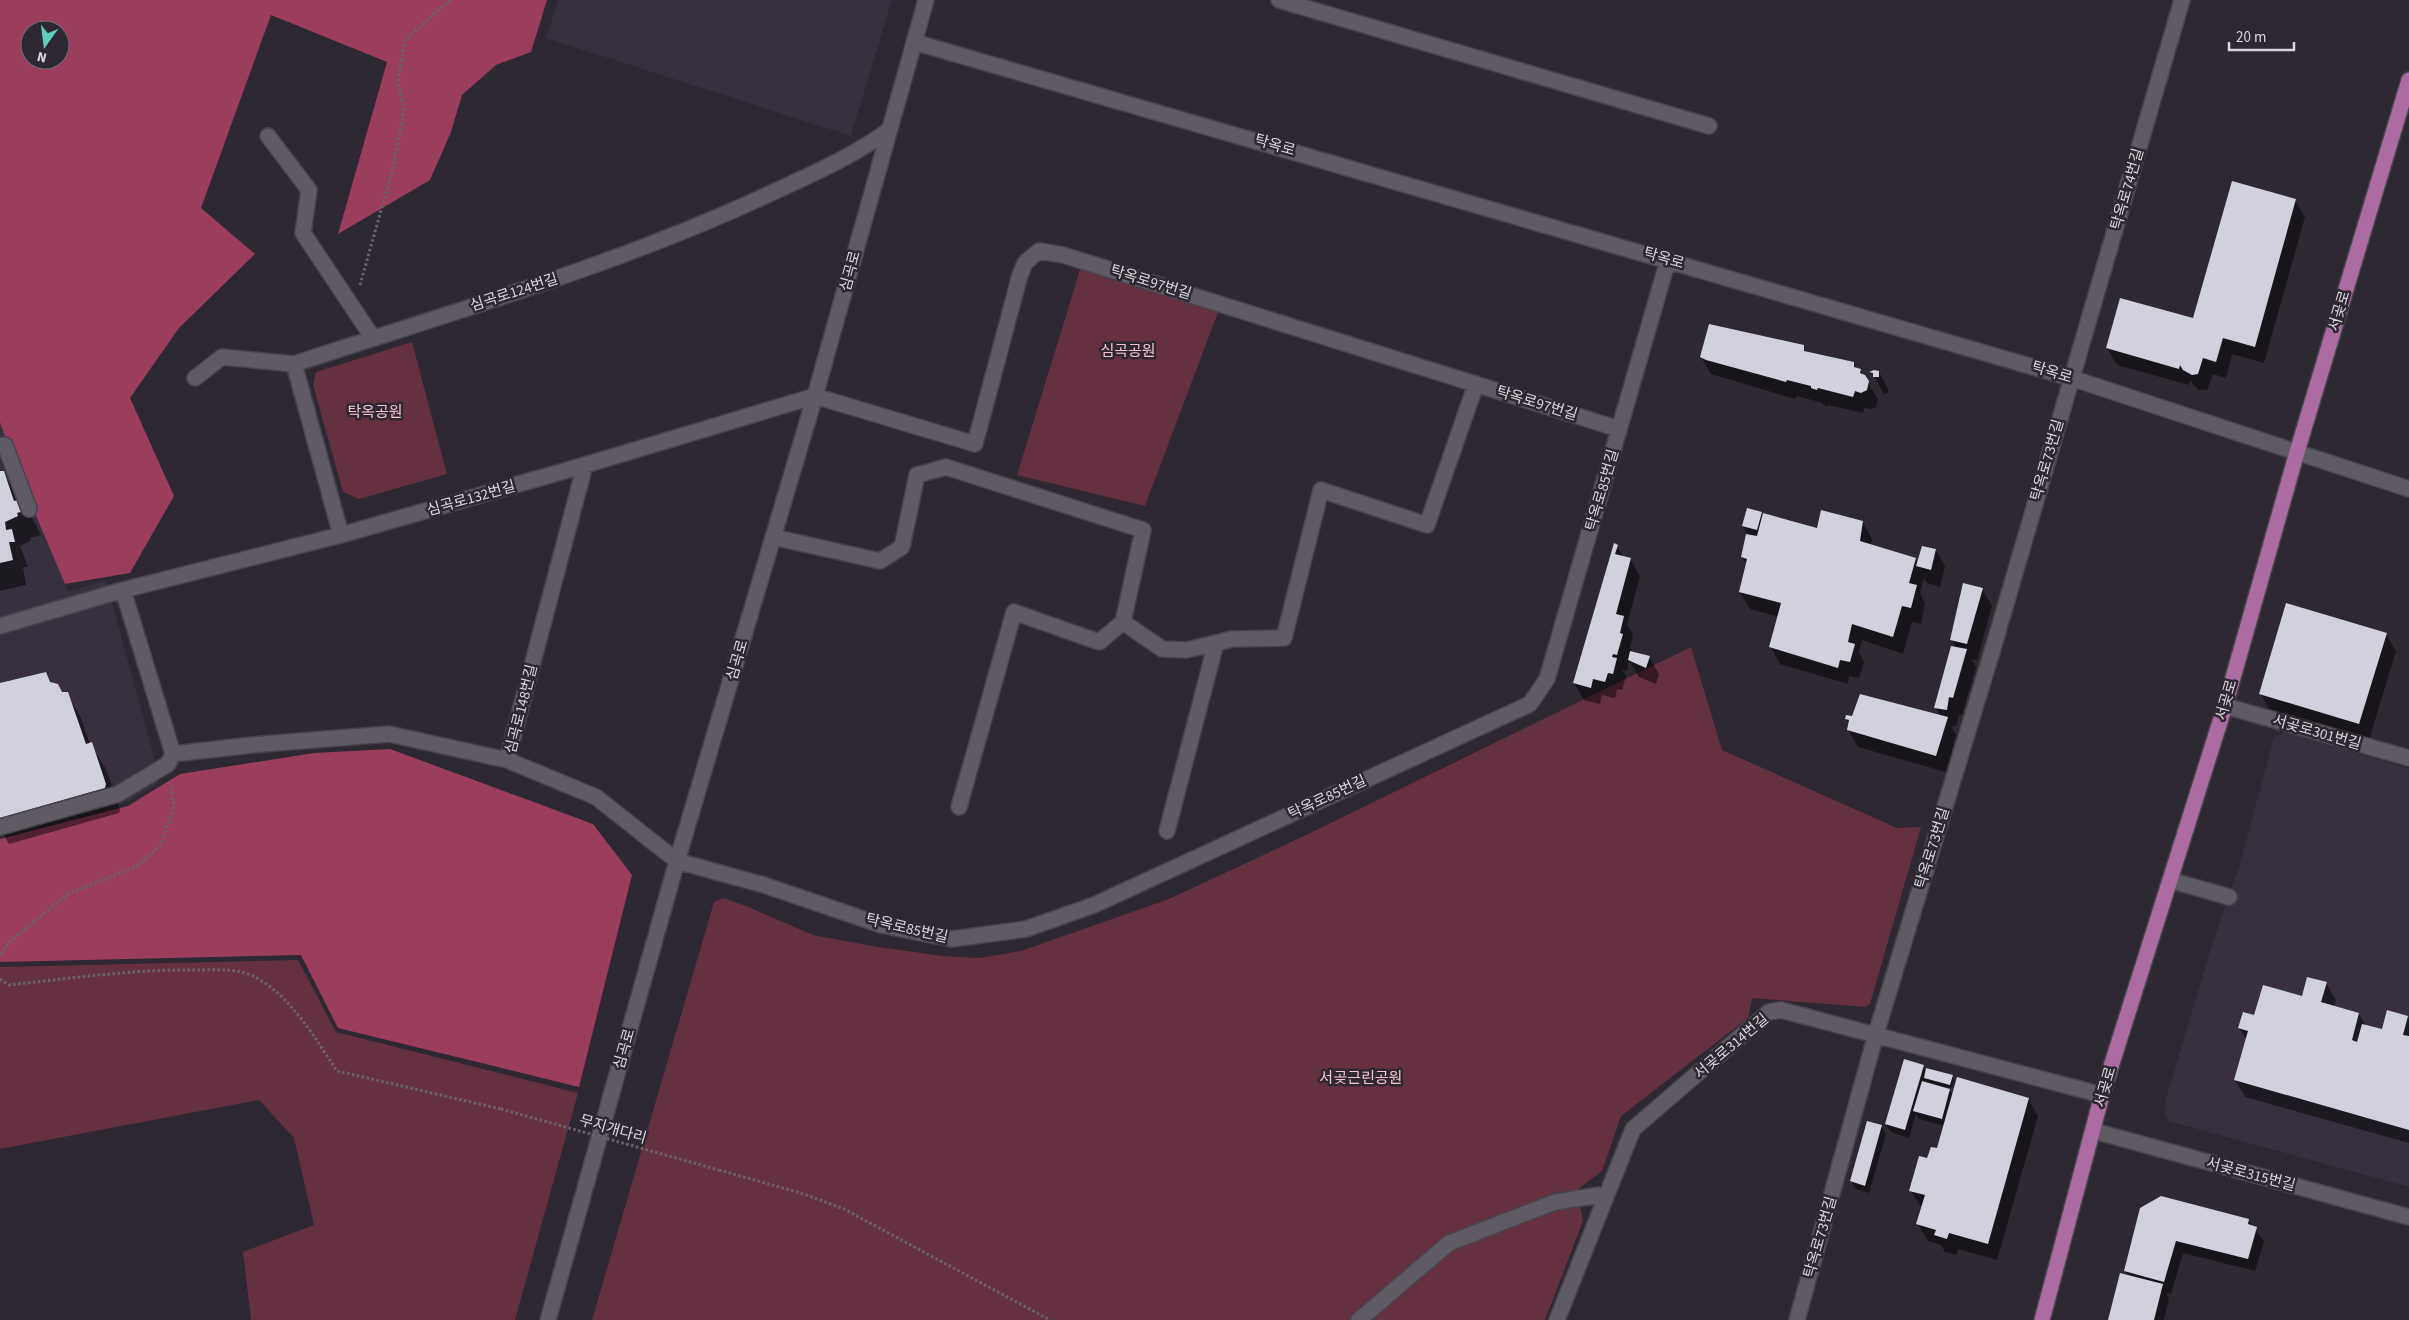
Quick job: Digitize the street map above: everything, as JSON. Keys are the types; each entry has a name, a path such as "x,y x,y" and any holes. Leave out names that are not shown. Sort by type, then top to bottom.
{"main road":[{"name":"서곶로","path":"2042,1320 2094,1131 2102,1095 2225,706 2297,452 2409,80"}],"street":[{"name":"심곡로","path":"548,1320 677,861 815,396 888,130 926,0"},
{"path":"1279,0 1709,126"},
{"name":"탁옥로74번길","path":"2071,378 2177,1"},
{"name":"탁옥로","path":"914,42 2071,378 2409,489"},
{"name":"심곡로124번길","path":"294,364 578,271 720,217 862,150 888,130"},
{"path":"268,136 309,190 303,233 373,338"},
{"name":"탁옥로97번길","path":"815,396 975,444 1020,275 1025,262 1039,250 1063,255 1203,298 1619,429"},
{"name":"탁옥로85번길","path":"677,861 764,885 881,925 952,939 1026,929 1104,900 1530,704 1547,679 1668,260"},
{"path":"195,378 222,357 294,364 341,535"},
{"name":"탁옥로73번길","path":"1796,1320 1876,1034 1994,645 2071,378"},
{"path":"1123,622 1162,649 1186,650 1232,639 1284,638 1321,490 1427,524 1476,384"},
{"name":"심곡로132번길","path":"0,626 123,590 341,535 585,466 815,396"},
{"path":"0,446 5,444 29,509"},
{"name":"심곡로148번길","path":"585,466 507,760 596,797 677,861"},
{"path":"773,537 880,561 902,547 917,475 946,467 1143,530 1123,622 1099,642 1014,612 959,807"},
{"path":"0,827 118,794 168,764 173,754 123,590"},
{"path":"1167,831 1216,643"},
{"name":"서곶로301번길","path":"2225,706 2409,758"},
{"path":"173,754 252,745 389,734 507,760"},
{"path":"2170,880 2229,896"},
{"name":"서곶로314번길","path":"1557,1320 1634,1129 1769,1012 1781,1010 2102,1095"},
{"name":"서곶로315번길","path":"2094,1131 2409,1217"},
{"path":"1359,1320 1449,1243 1555,1202 1607,1194"}],"path":[{"path":"353,309 394,159 404,111 398,81 405,40 450,0"},
{"path":"0,954 9,942 68,894 137,866 160,846 174,807"},
{"name":"무지개다리","path":"0,979 9,984 159,970 230,970 254,976 276,992 311,1032 337,1071 501,1109 804,1194 844,1209 1050,1320"}],"shaded area":[{"path":"0,0 547,0 531,52 496,65 462,95 451,132 430,180 338,234 387,62 271,15 201,208 255,254 179,328 130,398 174,496 130,573 65,584 15,466 0,422"},
{"path":"558,0 892,0 851,136 546,38"},
{"path":"0,391 68,591 106,581 155,760 158,783 129,801 0,835"},
{"path":"2286,732 2409,769 2409,1187 2168,1121 2165,1113 2166,1098 2210,951 2240,864 2274,737"},
{"path":"390,749 593,824 632,875 579,1087 338,1028 301,955 0,962 0,839 128,806 180,774 314,753"}],"green space":[{"name":"심곡공원","path":"1083,260 1223,299 1145,506 1017,475"},
{"name":"탁옥공원","path":"412,342 447,474 359,499 343,492 313,385 316,372"},
{"name":"서곶근린공원","path":"1691,647 1722,750 1897,828 1921,827 1870,1004 1865,1007 1752,998 1748,1018 1621,1116 1602,1171 1577,1190 1583,1221 1545,1320 592,1320 714,902 723,898 813,935 878,947 943,956 979,958 1021,951 1169,899 1304,836"},
{"path":"298,960 336,1032 578,1093 515,1320 251,1320 243,1252 314,1225 294,1138 259,1100 0,1149 0,967"}],"building":[{"path":"2232,181 2296,199 2255,347 2223,338 2216,362 2203,358 2198,374 2192,375 2183,370 2180,365 2179,369 2106,348 2120,298 2193,318"},
{"path":"1709,324 1804,345 1804,351 1854,362 1854,367 1861,369 1860,373 1865,375 1869,381 1867,390 1861,393 1855,391 1853,397 1818,388 1817,390 1811,388 1811,386 1787,380 1786,382 1706,360 1700,357"},
{"path":"1879,371 1879,377 1873,377 1873,373 1869,372"},
{"path":"0,471 4,471 14,501 23,499 27,510 17,513 18,516 5,522 6,530 12,529 15,542 9,542 13,560 0,563"},
{"path":"1747,508 1762,512 1757,530 1742,526"},
{"path":"1821,510 1863,521 1860,541 1916,558 1909,583 1917,585 1911,608 1902,606 1893,637 1852,624 1848,642 1855,644 1850,662 1840,660 1838,668 1769,647 1781,603 1739,592 1747,559 1741,557 1746,534 1757,536 1763,513 1817,528"},
{"path":"1614,543 1618,545 1615,554 1631,558 1616,614 1624,616 1620,633 1623,634 1617,655 1613,654 1612,657 1617,658 1613,674 1608,673 1605,682 1593,679 1591,688 1573,683"},
{"path":"1922,546 1936,549 1931,570 1916,566"},
{"path":"1963,583 1983,588 1967,644 1950,640"},
{"path":"2286,603 2387,633 2359,724 2259,694"},
{"path":"1951,646 1967,649 1953,698 1949,697 1947,710 1934,708"},
{"path":"1630,651 1650,656 1646,668 1628,660"},
{"path":"46,672 50,682 58,684 62,692 68,692 86,744 92,742 106,784 105,788 0,818 0,683"},
{"path":"1860,694 1948,717 1936,756 1847,730 1849,720 1845,719 1846,715 1852,716"},
{"path":"2307,977 2327,982 2321,1002 2359,1013 2352,1040 2357,1042 2362,1024 2382,1029 2387,1010 2408,1016 2403,1035 2409,1036 2409,1130 2234,1080 2248,1031 2238,1028 2243,1012 2254,1015 2263,985 2302,996"},
{"path":"1904,1059 1924,1065 1905,1130 1885,1124"},
{"path":"1926,1068 1953,1075 1950,1085 1924,1078"},
{"path":"1957,1077 2029,1098 1988,1244 1949,1233 1947,1239 1934,1235 1936,1230 1916,1224 1925,1195 1909,1191 1919,1156 1927,1158 1931,1147 1937,1148"},
{"path":"1922,1081 1950,1089 1942,1119 1913,1111"},
{"path":"1867,1121 1882,1125 1865,1186 1850,1181"},
{"path":"2161,1196 2249,1219 2248,1224 2257,1227 2248,1259 2176,1241 2164,1282 2124,1271 2140,1208"},
{"path":"2120,1273 2163,1284 2154,1320 2108,1320"}]}
